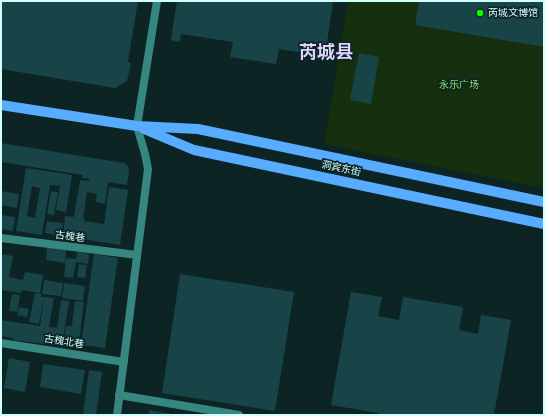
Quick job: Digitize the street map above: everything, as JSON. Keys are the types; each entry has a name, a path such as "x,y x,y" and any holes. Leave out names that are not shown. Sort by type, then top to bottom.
{"main road":[{"name":"洞宾东街","path":"1,106 137,126 198,129 544,202"},
{"name":"洞宾东街","path":"137,126 194,150 544,224"}],"street":[{"path":"117,415 148,169 146,154 137,126 157,1"},
{"name":"古槐巷","path":"1,238 137,255"},
{"name":"古槐北巷","path":"1,343 124,362"},
{"path":"119,395 239,415"}],"green space":[{"name":"永乐广场","path":"348,1 544,1 544,188 324,144"}],"building":[{"path":"1,1 138,1 128,62 131,63 127,81 115,88 1,69"},
{"path":"177,1 333,2 325,56 279,49 276,64 230,57 233,42 181,34 180,42 171,40"},
{"name":"芮城文博馆","path":"419,1 544,1 544,47 415,25"},
{"path":"359,53 379,57 371,104 350,100"},
{"path":"1,143 124,163 128,166 129,170 127,185 108,182 105,204 96,202 97,194 87,192 83,218 85,218 84,221 104,224 109,187 128,190 120,245 63,236 65,216 74,217 80,180 89,181 89,179 82,178 83,175 1,162"},
{"path":"26,168 72,175 66,212 56,210 60,186 50,185 42,235 16,231","holes":["32,186 40,188 35,218 27,216"]},
{"path":"1,191 19,194 17,208 1,205"},
{"path":"51,191 58,192 54,215 47,214"},
{"path":"1,215 15,217 13,231 1,229"},
{"path":"47,221 63,223 61,236 45,233"},
{"path":"47,247 66,250 65,263 46,260"},
{"path":"77,252 89,254 88,264 76,262 73,278 64,277 66,258 76,259"},
{"path":"1,254 13,256 9,277 23,280 25,272 43,275 40,293 22,290 21,293 1,290"},
{"path":"94,254 118,258 105,348 81,345"},
{"path":"79,264 87,265 85,278 77,277"},
{"path":"180,274 294,292 275,411 162,393"},
{"path":"44,280 63,283 61,296 42,294"},
{"path":"64,283 85,286 83,301 62,298"},
{"path":"351,292 382,297 378,316 399,320 403,297 463,307 459,330 478,334 481,315 511,320 494,415 378,415 378,413 331,405"},
{"path":"35,293 41,294 41,297 44,297 39,324 29,322"},
{"path":"12,294 20,295 17,312 9,311"},
{"path":"44,297 54,298 49,327 57,328 61,300 69,301 62,346 13,340 13,338 1,336 1,320 40,326"},
{"path":"75,301 84,302 79,343 64,340 66,326 72,326"},
{"path":"19,307 29,309 27,317 17,315"},
{"path":"9,358 30,362 25,392 4,388"},
{"path":"43,364 85,370 81,394 40,387"},
{"path":"89,370 102,372 96,415 83,415"},
{"path":"149,410 172,414 172,415 149,415"}],"place":[{"name":"芮城文博馆","path":"480,13"}],"district":[{"name":"芮城县","path":"326,53"}]}
